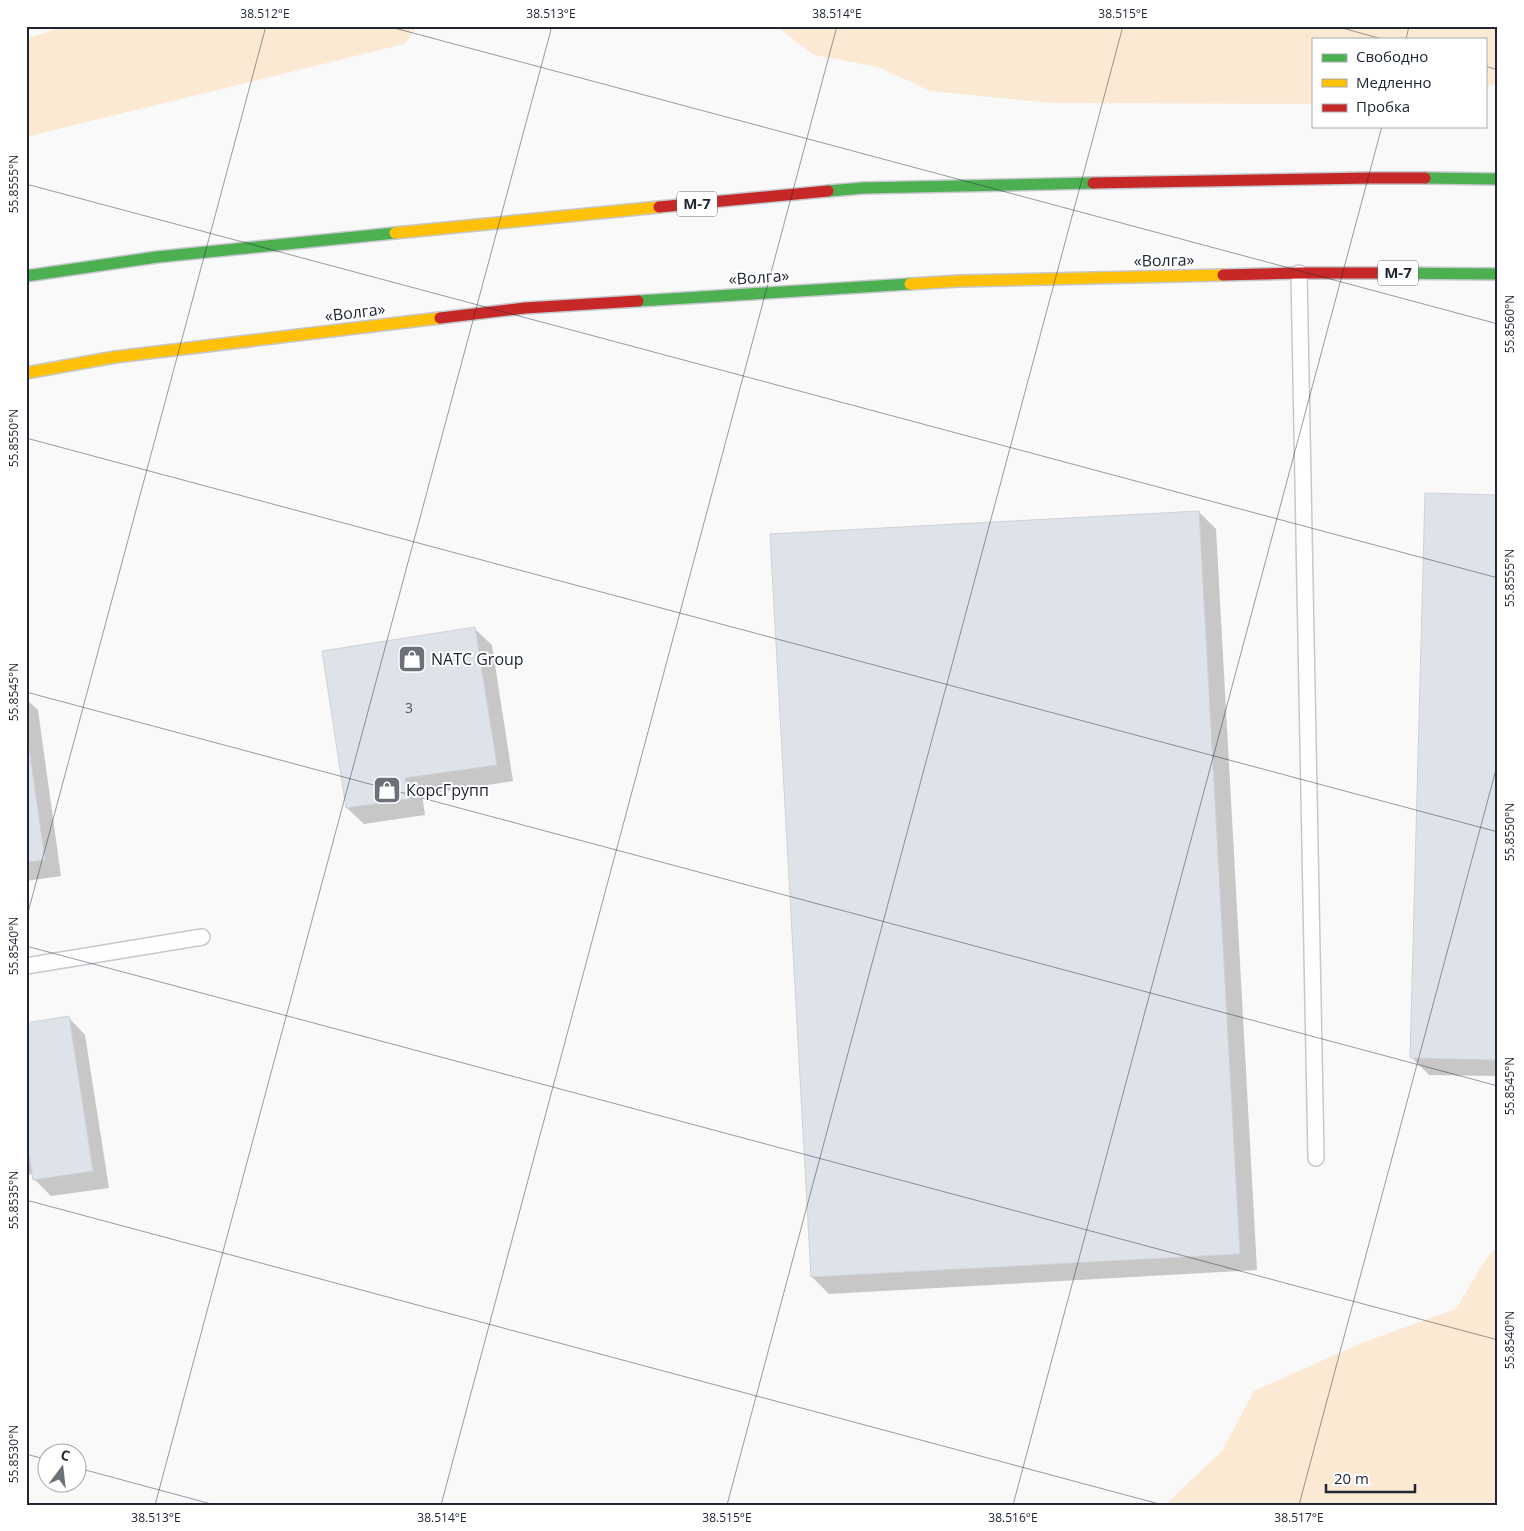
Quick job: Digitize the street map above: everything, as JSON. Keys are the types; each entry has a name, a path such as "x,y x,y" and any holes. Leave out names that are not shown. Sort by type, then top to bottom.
{"highway":[{"name":"М-7","path":"26,276 157,257 862,188 1370,178 1498,179"},
{"name":"«Волга»","path":"26,373 115,357 525,308 959,281 1299,273 1498,274"}],"lane":[{"path":"1299,273 1316,1158"},
{"path":"26,966 202,937"}],"shaded area":[{"path":"60,26 418,26 404,44 26,137 26,38 45,33"},
{"path":"776,26 1498,26 1498,84 1486,87 1486,38 1312,38 1312,104 1051,103 930,91 878,67 814,55"},
{"path":"1498,1243 1498,1505 1165,1505 1222,1451 1254,1391 1364,1342 1456,1309"}],"building":[{"path":"1425,493 1498,495 1498,1060 1410,1058"},
{"path":"1199,511 1240,1254 811,1277 770,534"},
{"path":"475,627 497,765 405,778 409,799 346,808 322,651"},
{"path":"26,727 45,860 26,862"},
{"path":"69,1016 93,1171 33,1180 29,1155 26,1156 26,1023"}],"traffic: fast":[{"path":"1425,178 1498,179"},
{"path":"828,191 863,188 1093,183"},
{"path":"26,276 157,257 395,233"},
{"path":"1384,273 1498,274"},
{"path":"638,301 910,284"}],"traffic: slow":[{"path":"395,233 659,207"},
{"path":"910,284 959,281 1223,275"},
{"path":"26,373 115,357 440,318"}],"traffic: jam":[{"path":"1093,183 1425,178"},
{"path":"659,207 828,191"},
{"path":"1223,275 1384,273"},
{"path":"440,318 525,308 638,301"}],"place":[{"name":"NATC Group","path":"412,659"},
{"name":"КорсГрупп","path":"387,790"}]}
